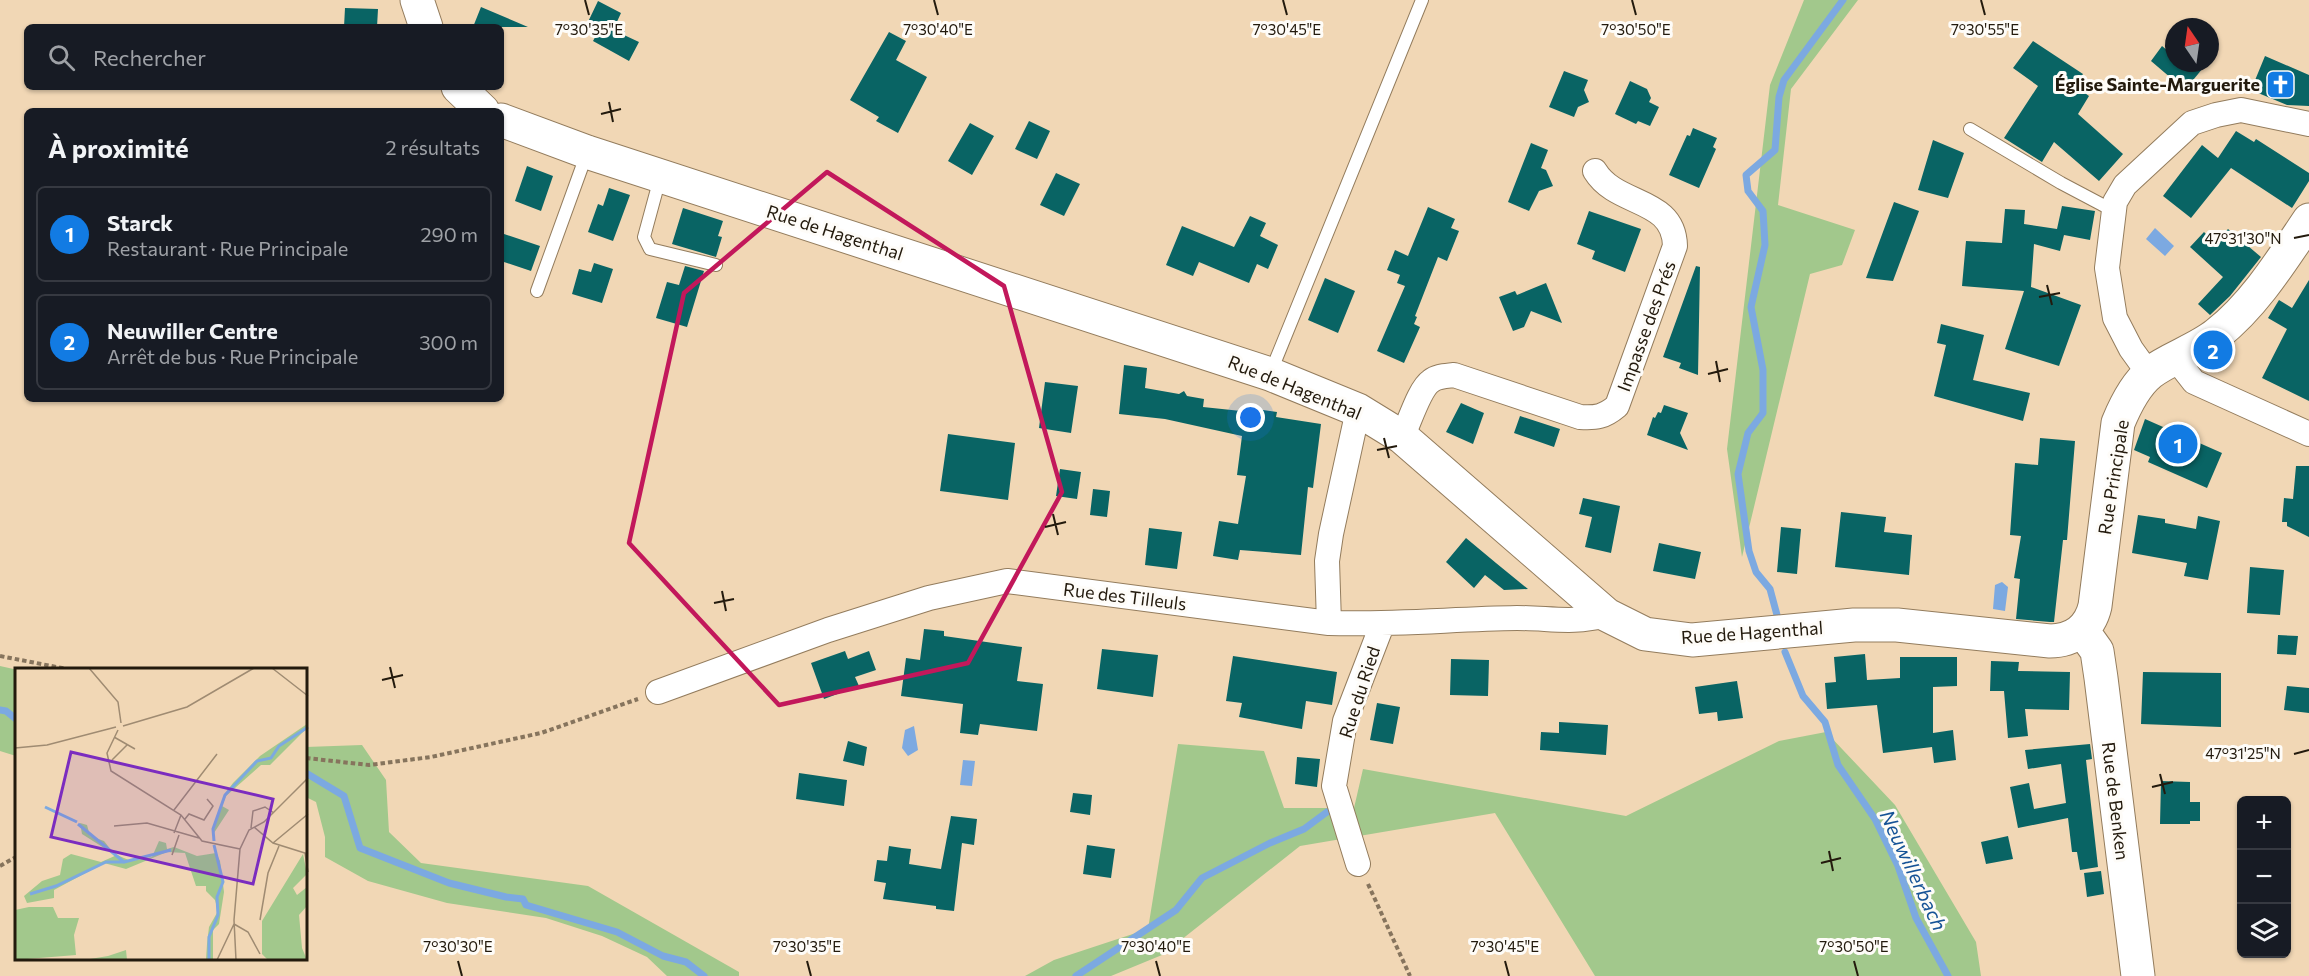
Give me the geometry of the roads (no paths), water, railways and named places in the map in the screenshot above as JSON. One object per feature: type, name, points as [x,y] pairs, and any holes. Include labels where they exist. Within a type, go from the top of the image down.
[{"type":"street","points":[[417,0],[425,24]]},
{"type":"street","points":[[461,90],[480,108]]},
{"type":"street","points":[[2309,124],[2241,110],[2192,123],[2125,185],[2115,202],[2107,268],[2115,318],[2131,349],[2194,382],[2309,434]]},
{"type":"street","name":"Rue de Hagenthal","points":[[504,121],[587,152],[661,174],[1270,374],[1358,410],[1402,437],[1607,615],[1645,634],[1692,640],[1854,625],[1897,626],[2050,641],[2066,640],[2082,630]]},
{"type":"street","name":"Impasse des Prés","points":[[1402,437],[1424,388],[1430,381],[1439,377],[1454,375],[1580,417],[1597,418],[1617,406],[1675,246],[1674,233],[1668,219],[1602,183],[1595,171]]},
{"type":"street","name":"Rue Principale","points":[[2082,630],[2089,622],[2095,606],[2118,423],[2129,399],[2162,366],[2216,335],[2229,323],[2270,278],[2309,220]]},
{"type":"street","points":[[1329,623],[1328,561],[1331,534],[1358,410]]},
{"type":"street","name":"Rue des Tilleuls","points":[[658,692],[828,630],[929,598],[1007,581],[1329,623],[1382,625],[1518,618],[1582,622],[1607,615]]},
{"type":"street","name":"Rue du Ried","points":[[1358,864],[1334,786],[1345,721],[1382,625]]},
{"type":"street","name":"Rue de Benken","points":[[2082,630],[2097,651],[2102,678],[2138,976]]},
{"type":"lane","points":[[1270,374],[1422,0]]},
{"type":"lane","points":[[1970,129],[2114,212]]},
{"type":"lane","points":[[537,291],[587,152]]},
{"type":"lane","points":[[661,174],[644,237],[646,244],[650,249],[716,265]]},
{"type":"water","points":[[2155,228],[2174,246],[2165,256],[2146,239]]},
{"type":"water","points":[[2002,582],[2008,587],[2005,611],[1993,609],[1995,585]]},
{"type":"water","points":[[914,726],[918,750],[908,756],[902,748],[905,730]]},
{"type":"water","points":[[963,760],[975,761],[972,786],[960,785]]},
{"type":"waterway","name":"Neuwillerbach","points":[[1777,615],[1770,589],[1756,572],[1749,551],[1738,474],[1748,433],[1763,413],[1763,370],[1751,307],[1765,245],[1763,211],[1748,191],[1746,175],[1775,150],[1779,97],[1784,80],[1843,0]]},
{"type":"waterway","name":"Neuwillerbach","points":[[1785,652],[1803,696],[1825,722],[1838,765],[1875,819],[1898,866],[1916,918],[1948,976]]},
{"type":"waterway","points":[[0,710],[6,711],[15,718]]},
{"type":"waterway","points":[[308,774],[344,796],[360,848],[449,883],[523,899],[526,905],[617,932],[663,956],[686,962],[704,976]]},
{"type":"waterway","points":[[1076,976],[1176,910],[1202,878],[1270,843],[1304,829],[1327,812]]},
{"type":"place","name":"Église Sainte-Marguerite","points":[[2281,84]]},
{"type":"place","name":"Neuwiller Centre","points":[[2213,350]]},
{"type":"place","name":"Starck","points":[[2178,444]]}]
